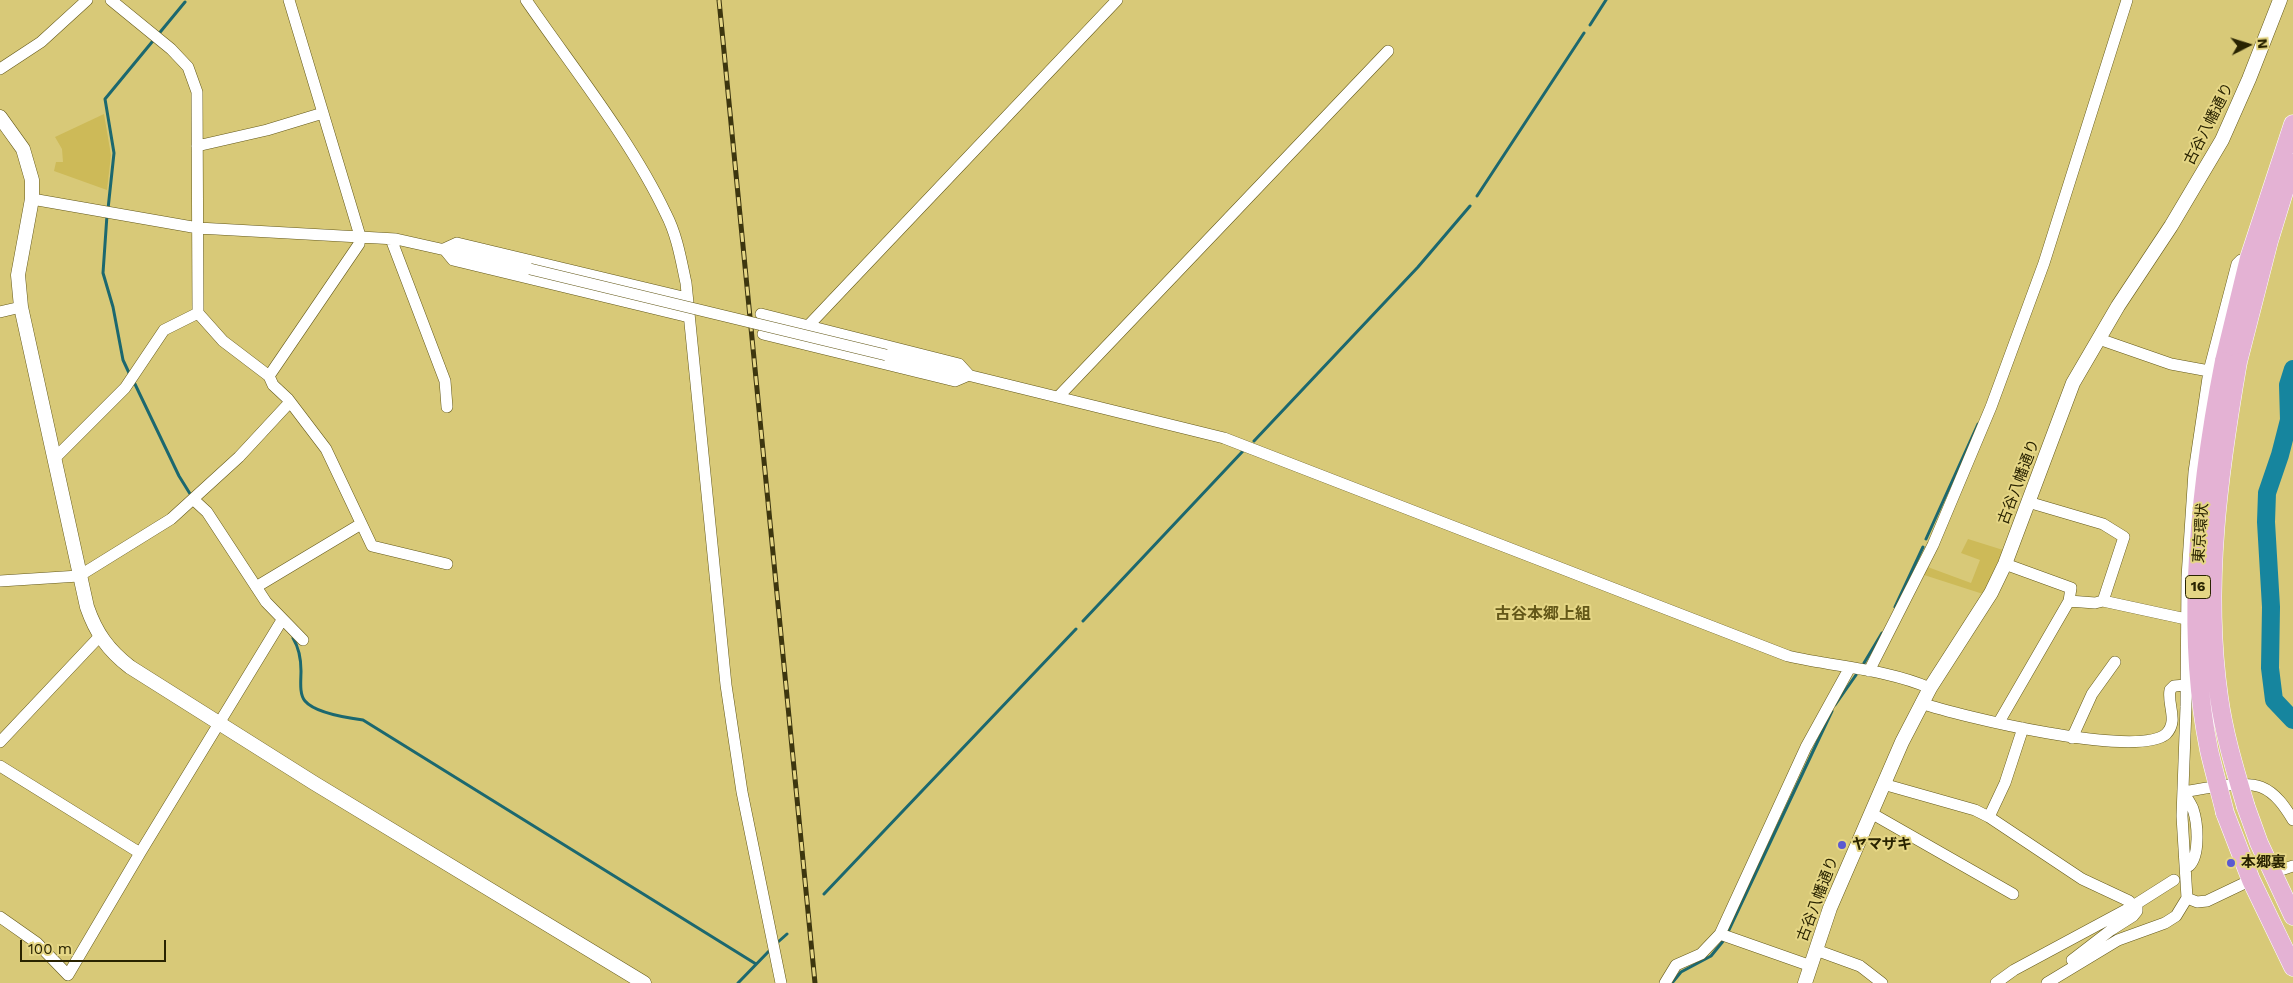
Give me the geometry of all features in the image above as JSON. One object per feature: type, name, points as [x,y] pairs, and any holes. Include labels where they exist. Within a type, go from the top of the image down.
[{"type":"highway","name":"東京環状","points":[[2293,124],[2249,258],[2231,361],[2220,477],[2212,594],[2219,696],[2227,742],[2246,807],[2272,873],[2293,916]]},
{"type":"highway","name":"東京環状","points":[[2293,163],[2231,361],[2210,442],[2202,510],[2198,641],[2202,698],[2209,750],[2225,813],[2250,880],[2293,967]]},
{"type":"street","points":[[0,69],[41,42],[87,0]]},
{"type":"street","points":[[112,0],[171,49],[188,67],[197,92],[198,313],[223,341],[269,376],[273,385],[290,402],[326,449],[372,546],[447,564]]},
{"type":"street","points":[[269,376],[359,244],[360,236],[288,0]]},
{"type":"street","points":[[526,0],[629,149],[666,214],[679,251],[687,298],[726,685],[742,792],[781,983]]},
{"type":"street","points":[[808,326],[1117,0]]},
{"type":"street","points":[[1869,671],[1933,545],[1991,407],[2044,263],[2127,0]]},
{"type":"street","name":"古谷八幡通り","points":[[1805,983],[1830,908],[1883,784],[1930,688],[1991,593],[2005,564],[2073,383],[2118,306],[2171,226],[2229,126],[2280,0]]},
{"type":"street","points":[[1058,397],[1388,51]]},
{"type":"street","points":[[197,146],[267,130],[323,113]]},
{"type":"street","points":[[0,117],[19,141],[26,155],[31,175],[32,199],[18,275],[21,307],[87,607],[100,637],[112,652],[130,667],[314,783],[644,983]]},
{"type":"street","points":[[32,199],[198,228],[360,236],[391,239],[444,249],[1207,433],[1239,443],[1788,656],[1849,669],[1906,678],[1930,688]]},
{"type":"street","points":[[391,239],[445,382],[447,407]]},
{"type":"street","points":[[444,249],[457,243],[687,298]]},
{"type":"street","points":[[444,249],[453,260],[689,317]]},
{"type":"street","points":[[2047,983],[2118,940],[2165,923],[2176,916],[2187,898],[2182,816],[2186,685],[2186,578],[2194,472],[2209,371],[2237,264],[2241,260],[2249,258]]},
{"type":"street","points":[[0,312],[21,307]]},
{"type":"street","points":[[55,458],[125,388],[164,330],[198,313]]},
{"type":"street","points":[[760,314],[959,364],[969,375]]},
{"type":"street","points":[[763,334],[955,381],[969,375]]},
{"type":"street","points":[[2099,339],[2171,364],[2209,371]]},
{"type":"street","points":[[0,581],[80,576],[171,519],[194,500],[239,457],[290,402]]},
{"type":"street","points":[[194,500],[208,512],[266,602],[303,640]]},
{"type":"street","points":[[2028,502],[2103,524],[2124,537],[2103,601]]},
{"type":"street","points":[[256,586],[361,524]]},
{"type":"street","points":[[1999,722],[2069,602],[2071,588],[2005,564]]},
{"type":"street","points":[[2069,602],[2096,603],[2103,601],[2186,619]]},
{"type":"street","points":[[0,917],[37,943],[65,979],[218,722],[282,620]]},
{"type":"street","points":[[1,738],[100,637]]},
{"type":"street","points":[[2072,738],[2090,698],[2115,662]]},
{"type":"street","points":[[1665,983],[1676,965],[1701,954],[1720,934],[1806,747],[1849,669]]},
{"type":"street","points":[[1922,704],[1948,712],[2072,738],[2120,742],[2160,738],[2168,731],[2172,720],[2170,690],[2174,686],[2186,685]]},
{"type":"street","points":[[1989,817],[2005,783],[2022,728]]},
{"type":"street","points":[[0,766],[140,853]]},
{"type":"street","points":[[1883,784],[1975,810],[1989,817],[2064,868],[2135,905],[2137,911],[2134,916],[2078,955],[2070,962],[2064,972]]},
{"type":"street","points":[[2183,792],[2244,785],[2260,786],[2282,802],[2293,820]]},
{"type":"street","points":[[2183,792],[2193,809],[2197,850],[2196,858],[2189,866]]},
{"type":"street","points":[[1871,813],[2013,894]]},
{"type":"street","points":[[2272,873],[2293,866]]},
{"type":"street","points":[[1996,983],[2014,970],[2135,905],[2174,880]]},
{"type":"street","points":[[2187,898],[2197,902],[2207,901],[2250,880]]},
{"type":"street","points":[[1720,934],[1811,966]]},
{"type":"street","points":[[1816,950],[1860,966],[1882,983]]},
{"type":"shaded area","points":[[104,114],[111,155],[107,190],[54,171],[56,162],[63,162],[62,149],[55,137]]},
{"type":"shaded area","points":[[1968,539],[2003,550],[1983,594],[1921,574],[1925,566],[1971,583],[1980,560],[1961,553]]},
{"type":"waterway","points":[[1590,25],[1606,0]]},
{"type":"waterway","points":[[108,209],[114,153],[105,99],[185,2]]},
{"type":"waterway","points":[[1477,196],[1584,33]]},
{"type":"waterway","points":[[1254,441],[1418,267],[1470,206]]},
{"type":"waterway","points":[[107,215],[103,273],[113,307],[123,360],[130,375]]},
{"type":"waterway","points":[[2293,369],[2288,385],[2289,420],[2267,493],[2266,522],[2271,607],[2270,668],[2274,700],[2293,720]]},
{"type":"waterway","points":[[133,380],[179,476],[192,497]]},
{"type":"waterway","points":[[1926,539],[1978,424]]},
{"type":"waterway","points":[[1083,621],[1243,451]]},
{"type":"waterway","points":[[1895,607],[1923,547]]},
{"type":"waterway","points":[[824,894],[1076,629]]},
{"type":"waterway","points":[[1864,663],[1882,633]]},
{"type":"waterway","points":[[293,638],[300,658],[302,695],[310,705],[332,714],[363,720],[756,964]]},
{"type":"waterway","points":[[1835,705],[1856,675]]},
{"type":"waterway","points":[[1727,934],[1832,711]]},
{"type":"waterway","points":[[778,942],[787,934]]},
{"type":"waterway","points":[[1672,983],[1681,972],[1711,956],[1724,940]]},
{"type":"waterway","points":[[738,983],[770,950]]},
{"type":"railway","points":[[719,0],[815,983]]},
{"type":"place","name":"ヤマザキ","points":[[1842,845]]},
{"type":"place","name":"本郷裏","points":[[2231,863]]},
{"type":"district","name":"古谷本郷上組","points":[[1543,614]]}]
